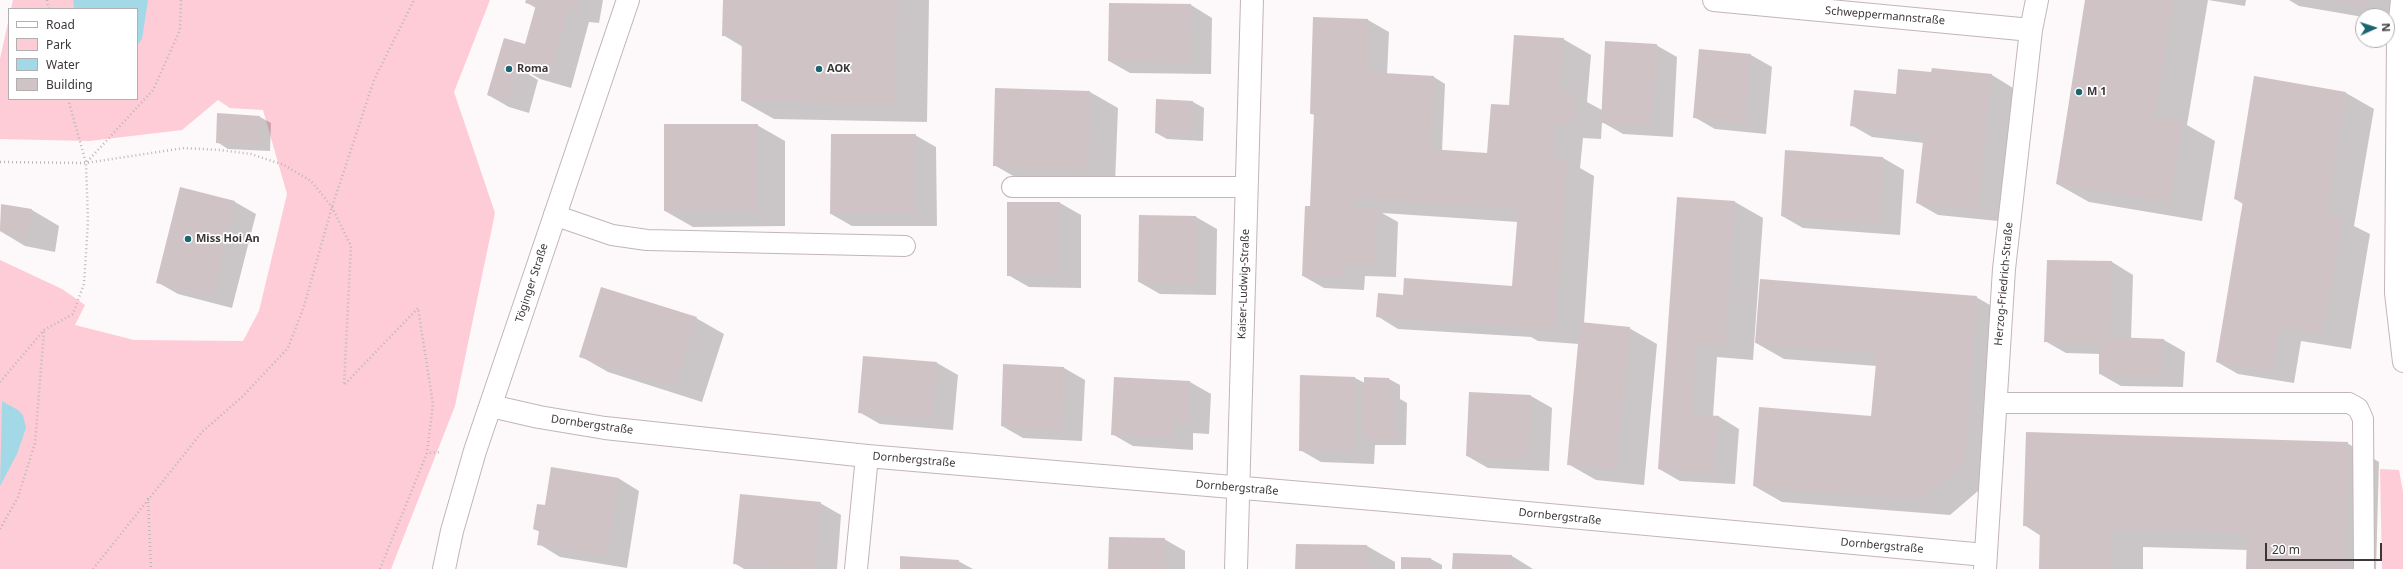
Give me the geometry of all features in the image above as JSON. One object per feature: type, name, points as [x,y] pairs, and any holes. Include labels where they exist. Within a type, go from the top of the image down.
[{"type":"street","name":"Töginger Straße","points":[[444,569],[452,531],[475,451],[628,0]]},
{"type":"street","name":"Kaiser-Ludwig-Straße","points":[[1236,569],[1252,0]]},
{"type":"street","name":"Schweppermannstraße","points":[[1714,0],[2031,30]]},
{"type":"street","name":"Herzog-Friedrich-Straße","points":[[1985,562],[2004,269],[2031,30],[2037,0]]},
{"type":"street","name":"Dornbergstraße","points":[[491,406],[539,417],[605,428],[867,456],[1238,489],[1385,500],[1985,562]]},
{"type":"street","points":[[856,569],[867,456]]},
{"type":"lane","points":[[2401,0],[2397,40],[2394,293],[2403,362]]},
{"type":"lane","points":[[1012,187],[1247,187]]},
{"type":"lane","points":[[554,215],[612,235],[647,240],[905,246]]},
{"type":"lane","points":[[1995,403],[2349,403],[2358,408],[2363,419],[2364,569]]},
{"type":"path","points":[[86,164],[153,90],[180,30],[181,0]]},
{"type":"path","points":[[93,569],[202,432],[243,396],[288,348],[317,264],[332,207],[374,80],[414,0]]},
{"type":"path","points":[[0,382],[44,330],[73,314],[84,284],[88,222],[86,164],[68,100]]},
{"type":"path","points":[[0,162],[86,164],[184,148],[251,154],[284,165],[311,181],[332,207],[351,246],[344,385],[418,308],[433,404],[427,453],[380,569]]},
{"type":"path","points":[[0,530],[18,497],[35,443],[44,330]]},
{"type":"path","points":[[427,453],[475,451]]},
{"type":"path","points":[[148,498],[151,569]]},
{"type":"green space","points":[[13,0],[490,0],[454,92],[495,213],[455,406],[391,569],[0,569],[0,260],[62,289],[85,305],[75,325],[134,340],[243,341],[259,311],[287,194],[263,110],[230,108],[218,100],[182,130],[89,141],[0,139],[0,59],[8,23],[8,100],[138,100],[138,8],[11,8]]},
{"type":"green space","points":[[2380,469],[2399,470],[2403,492],[2403,569],[2382,569]]},
{"type":"water","points":[[73,0],[148,0],[142,39],[138,44],[138,8],[74,8]]},
{"type":"water","points":[[2,401],[18,410],[23,415],[26,428],[17,454],[0,486]]},
{"type":"building","points":[[526,0],[580,0],[578,12],[568,10],[549,76],[518,67],[508,102],[487,95],[504,38],[525,44],[536,5],[525,3]]},
{"type":"building","name":"AOK","points":[[723,0],[897,0],[895,104],[741,101],[742,36],[722,36]]},
{"type":"building","points":[[2085,0],[2173,0],[2154,117],[2183,122],[2170,203],[2056,184]]},
{"type":"building","points":[[2330,0],[2369,0],[2368,8]]},
{"type":"building","points":[[1109,3],[1191,4],[1190,63],[1108,61]]},
{"type":"building","points":[[1313,17],[1368,19],[1367,72],[1434,76],[1430,149],[1487,153],[1491,104],[1509,105],[1514,35],[1564,38],[1559,92],[1575,93],[1573,124],[1555,123],[1552,158],[1567,159],[1555,329],[1376,317],[1378,293],[1403,295],[1404,278],[1512,286],[1518,209],[1353,197],[1354,208],[1377,209],[1375,265],[1344,264],[1344,278],[1302,276],[1305,206],[1310,206],[1314,114],[1310,114]]},
{"type":"building","points":[[1605,41],[1657,44],[1652,125],[1601,123]]},
{"type":"building","points":[[1699,49],[1751,54],[1745,122],[1693,118]]},
{"type":"building","points":[[1932,68],[1992,74],[1977,210],[1916,203],[1924,133],[1850,126],[1854,90],[1896,94],[1898,69],[1931,72]]},
{"type":"building","points":[[2254,76],[2346,92],[2326,214],[2342,218],[2323,334],[2280,327],[2273,372],[2216,362],[2243,201],[2234,199]]},
{"type":"building","points":[[995,88],[1090,91],[1088,169],[993,166]]},
{"type":"building","points":[[1156,99],[1193,101],[1192,135],[1155,133]]},
{"type":"building","points":[[217,113],[260,116],[259,145],[216,143]]},
{"type":"building","points":[[664,124],[758,124],[758,211],[664,211]]},
{"type":"building","points":[[831,134],[916,134],[916,214],[830,214]]},
{"type":"building","points":[[1785,150],[1883,157],[1879,223],[1781,216]]},
{"type":"building","points":[[180,187],[235,201],[211,297],[156,283]]},
{"type":"building","points":[[1677,197],[1735,201],[1725,345],[1696,343],[1692,414],[1719,416],[1714,473],[1658,469]]},
{"type":"building","points":[[1007,202],[1060,202],[1060,276],[1007,276]]},
{"type":"building","points":[[1,204],[32,209],[27,236],[0,231]]},
{"type":"building","points":[[1139,215],[1196,216],[1195,283],[1138,282]]},
{"type":"building","points":[[2047,260],[2112,261],[2110,337],[2164,339],[2162,376],[2099,374],[2099,343],[2044,342]]},
{"type":"building","points":[[1760,279],[1977,296],[1965,463],[1921,500],[1753,486],[1759,407],[1871,416],[1877,353],[1755,343]]},
{"type":"building","points":[[601,287],[697,317],[674,387],[579,357]]},
{"type":"building","points":[[1580,322],[1630,327],[1616,470],[1567,465]]},
{"type":"building","points":[[863,356],[937,362],[932,419],[858,413]]},
{"type":"building","points":[[1003,364],[1064,367],[1062,429],[1001,426]]},
{"type":"building","points":[[1300,375],[1355,377],[1353,452],[1299,451]]},
{"type":"building","points":[[1114,377],[1190,381],[1189,423],[1172,422],[1172,438],[1111,435]]},
{"type":"building","points":[[1364,377],[1389,378],[1389,395],[1396,395],[1395,439],[1363,439]]},
{"type":"building","points":[[1469,392],[1531,395],[1528,459],[1466,456]]},
{"type":"building","points":[[2026,432],[2348,442],[2344,569],[2246,569],[2247,533],[2112,529],[2111,569],[2039,569],[2040,526],[2023,526]]},
{"type":"building","points":[[551,467],[619,478],[606,556],[537,545],[539,531],[533,529],[537,504],[545,505]]},
{"type":"building","points":[[740,494],[821,502],[815,569],[733,564]]},
{"type":"building","points":[[1109,537],[1165,538],[1164,569],[1108,569]]},
{"type":"building","points":[[1296,544],[1367,545],[1367,569],[1295,569]]},
{"type":"building","points":[[1453,553],[1512,555],[1512,569],[1452,569]]},
{"type":"building","points":[[900,556],[959,560],[958,569],[900,569]]},
{"type":"building","points":[[1401,557],[1431,558],[1431,569],[1401,569]]},
{"type":"place","name":"Roma","points":[[509,69]]},
{"type":"place","name":"AOK","points":[[819,69]]},
{"type":"place","name":"M 1","points":[[2079,92]]},
{"type":"place","name":"Miss Hoi An","points":[[188,239]]}]
